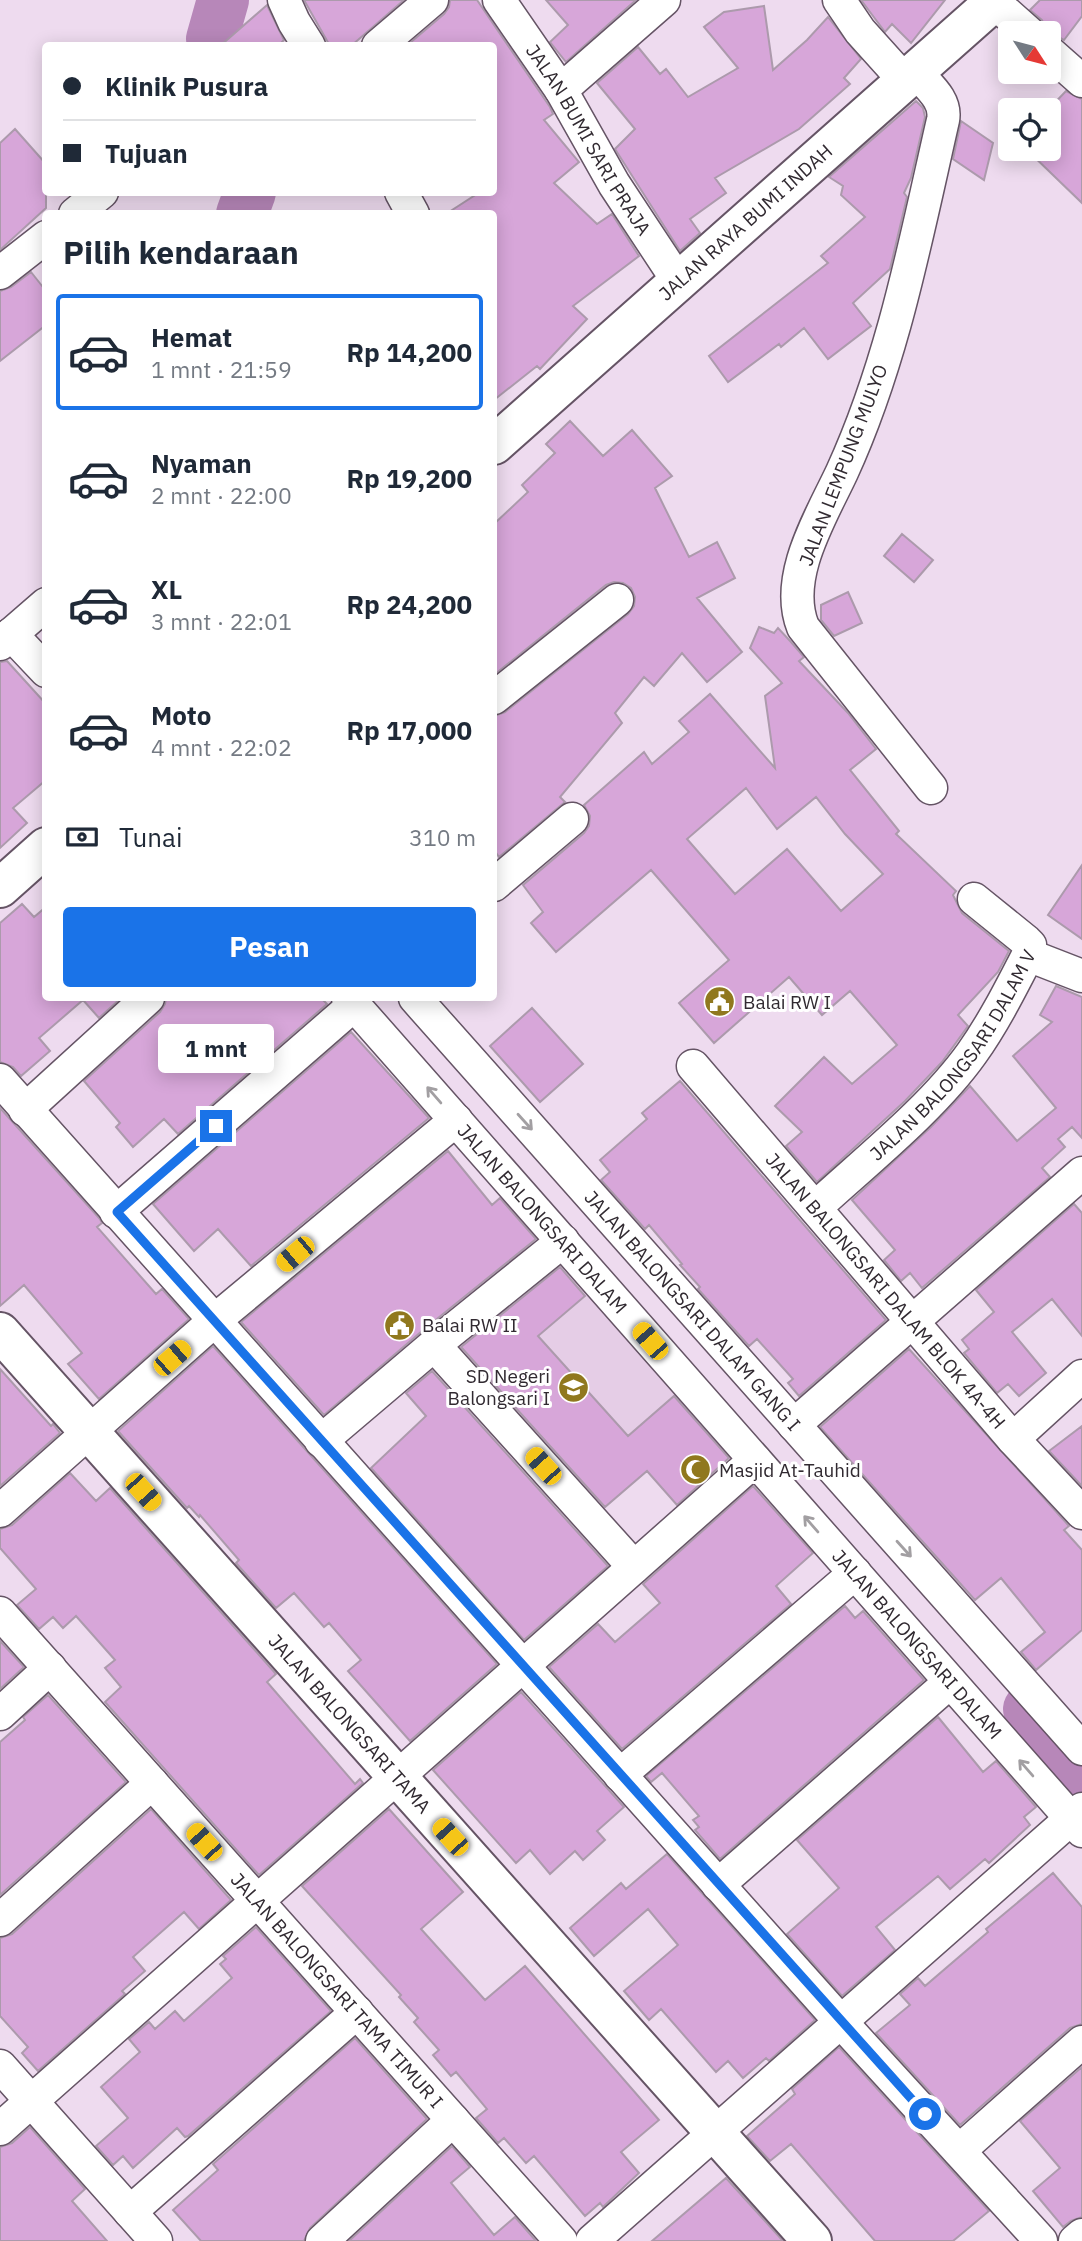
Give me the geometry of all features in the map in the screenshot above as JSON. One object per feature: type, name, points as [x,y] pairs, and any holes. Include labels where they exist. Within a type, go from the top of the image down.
[{"type":"street","points":[[284,0],[293,22],[306,42]]},
{"type":"street","points":[[383,42],[432,0]]},
{"type":"street","name":"JALAN BUMI SARI PRAJA","points":[[499,0],[561,90],[614,184],[678,281]]},
{"type":"street","points":[[561,90],[664,0]]},
{"type":"street","name":"JALAN LEMPUNG MULYO","points":[[839,0],[860,31],[942,101],[945,110],[914,249],[884,355],[861,428],[811,536],[797,588],[796,610],[803,627],[931,788]]},
{"type":"street","points":[[995,1],[1016,21]]},
{"type":"street","name":"JALAN RAYA BUMI INDAH","points":[[497,442],[995,1]]},
{"type":"street","points":[[1061,62],[1082,81]]},
{"type":"street","points":[[80,210],[97,196]]},
{"type":"street","points":[[0,272],[42,240]]},
{"type":"street","points":[[497,696],[617,600]]},
{"type":"street","points":[[42,608],[6,639],[42,668]]},
{"type":"street","points":[[497,882],[572,819]]},
{"type":"street","points":[[0,888],[42,851]]},
{"type":"street","name":"JALAN BALONGSARI DALAM V","points":[[815,1208],[936,1095],[971,1055],[996,1016],[1028,955],[1030,945],[1027,941],[974,899]]},
{"type":"street","points":[[1028,955],[1082,976]]},
{"type":"street","points":[[25,1110],[145,1001]]},
{"type":"street","points":[[117,1212],[351,1001]]},
{"type":"street","name":"JALAN BALONGSARI DALAM","points":[[351,1001],[950,1682],[1078,1819]]},
{"type":"street","name":"JALAN BALONGSARI DALAM GANG I","points":[[418,1001],[1082,1749]]},
{"type":"street","name":"JALAN BALONGSARI DALAM BLOK 4A-4H","points":[[693,1066],[1013,1439],[1082,1513]]},
{"type":"street","points":[[0,1080],[522,1667],[1041,2241]]},
{"type":"street","points":[[0,1511],[214,1321],[456,1121]]},
{"type":"street","points":[[794,1425],[1082,1173]]},
{"type":"street","points":[[321,1441],[563,1241]]},
{"type":"street","name":"JALAN BALONGSARI TAMA","points":[[0,1332],[812,2241]]},
{"type":"street","points":[[434,1345],[634,1567]]},
{"type":"street","points":[[1013,1439],[1082,1376]]},
{"type":"street","points":[[0,2129],[755,1460]]},
{"type":"street","points":[[620,1775],[855,1573]]},
{"type":"street","name":"JALAN BALONGSARI TAMA TIMUR I","points":[[0,1613],[561,2241]]},
{"type":"street","points":[[0,1714],[50,1668]]},
{"type":"street","points":[[718,1885],[950,1682]]},
{"type":"street","points":[[0,1920],[152,1783]]},
{"type":"street","points":[[592,2241],[841,2022],[1078,1819]]},
{"type":"street","points":[[130,2212],[357,2012]]},
{"type":"street","points":[[958,2151],[1082,2042]]},
{"type":"street","points":[[0,2066],[156,2241]]},
{"type":"street","points":[[322,2241],[453,2120]]},
{"type":"street","points":[[1075,2241],[1082,2235]]},
{"type":"shaded area","name":"SD Negeri Balongsari I","points":[[555,1256],[701,1422],[591,1518],[445,1352]]},
{"type":"building","points":[[304,0],[404,0],[356,42],[328,42]]},
{"type":"building","points":[[450,0],[477,0],[550,107],[553,114],[544,120],[579,162],[554,183],[597,224],[612,214],[639,256],[573,306],[587,319],[540,369],[537,366],[497,398],[497,210],[452,210],[474,196],[497,196],[497,42],[411,42],[449,7]]},
{"type":"building","points":[[546,0],[636,0],[566,62],[550,42],[568,25]]},
{"type":"building","points":[[861,0],[945,0],[911,43],[892,24],[885,32]]},
{"type":"building","points":[[1040,0],[1082,0],[1082,16],[1064,40],[1061,38],[1061,21],[1042,21],[1030,10]]},
{"type":"building","points":[[267,5],[284,40],[282,42],[225,42]]},
{"type":"building","points":[[764,6],[773,70],[828,17],[861,59],[844,78],[850,84],[799,129],[715,178],[726,193],[690,219],[700,233],[680,251],[615,149],[635,129],[597,83],[638,47],[660,74],[666,69],[688,97],[738,68],[704,27],[724,12]]},
{"type":"building","points":[[1066,91],[1082,99],[1082,203],[1038,161],[1061,161],[1059,98]]},
{"type":"building","points":[[916,101],[923,108],[925,117],[911,178],[904,193],[907,197],[890,269],[853,303],[871,326],[828,359],[804,328],[781,347],[779,344],[728,382],[709,356],[828,263],[821,256],[865,217],[841,195],[843,186],[829,177]]},
{"type":"building","points":[[961,121],[993,143],[984,180],[953,159]]},
{"type":"building","points":[[15,129],[42,159],[42,196],[46,196],[46,208],[0,250],[0,143]]},
{"type":"building","points":[[31,272],[42,286],[42,328],[0,361],[0,291],[11,287]]},
{"type":"building","points":[[570,421],[603,456],[632,430],[672,476],[655,488],[689,557],[717,542],[735,578],[697,598],[742,652],[707,682],[682,653],[654,686],[644,677],[615,713],[622,723],[560,797],[565,802],[499,857],[497,715],[505,712],[628,614],[634,606],[635,597],[631,588],[623,583],[606,585],[497,673],[497,521],[528,492],[522,485],[555,453],[546,444]]},
{"type":"building","points":[[902,534],[933,560],[914,582],[884,556]]},
{"type":"building","points":[[848,592],[862,623],[834,636],[821,620],[821,605]]},
{"type":"building","points":[[759,627],[774,633],[778,628],[804,657],[799,661],[848,713],[876,749],[850,770],[899,831],[896,834],[956,891],[953,895],[962,913],[1009,951],[998,972],[958,1015],[968,1026],[942,1062],[905,1101],[817,1182],[786,1146],[802,1132],[775,1106],[824,1057],[852,1084],[897,1045],[850,991],[822,1015],[789,977],[714,1043],[679,1003],[729,960],[651,870],[556,952],[531,923],[543,912],[523,885],[584,833],[589,826],[590,816],[584,805],[644,752],[652,764],[689,732],[679,721],[710,694],[775,768],[765,696],[782,683],[750,648]],"holes":[[[746,788],[777,829],[816,797],[845,834],[883,874],[841,911],[787,849],[735,894],[687,839]]]},
{"type":"building","points":[[7,661],[42,700],[42,783],[13,808],[27,823],[0,848],[0,662]]},
{"type":"building","points":[[1082,865],[1082,939],[1048,915]]},
{"type":"building","points":[[22,904],[34,917],[42,910],[42,1001],[82,1001],[39,1038],[50,1051],[21,1076],[13,1067],[0,1062],[0,923]]},
{"type":"building","points":[[1056,986],[1082,997],[1082,1138],[1072,1127],[1058,1139],[1065,1147],[1042,1168],[1050,1177],[922,1288],[910,1273],[901,1281],[884,1260],[895,1250],[852,1200],[931,1127],[970,1086],[1017,1141],[1056,1108],[1013,1056],[1052,1022],[1040,1015]]},
{"type":"building","points":[[84,1001],[118,1001],[99,1018]]},
{"type":"building","points":[[166,1001],[324,1001],[327,1004],[178,1134],[164,1119],[133,1147],[116,1127],[120,1123],[84,1081],[160,1012]]},
{"type":"building","points":[[532,1008],[583,1064],[540,1102],[490,1046]]},
{"type":"building","points":[[351,1032],[429,1118],[251,1266],[218,1229],[194,1251],[153,1204]]},
{"type":"building","points":[[680,1081],[886,1320],[799,1396],[788,1383],[793,1379],[757,1339],[749,1346],[698,1289],[700,1287],[649,1225],[645,1229],[601,1180],[610,1172],[600,1160],[647,1119],[642,1113]]},
{"type":"building","points":[[0,1108],[100,1219],[102,1223],[97,1227],[156,1294],[162,1289],[189,1319],[99,1399],[68,1364],[82,1353],[24,1285],[0,1306]]},
{"type":"building","points":[[448,1151],[492,1205],[500,1198],[536,1239],[324,1415],[241,1322]]},
{"type":"building","points":[[1074,1204],[1082,1213],[1082,1336],[1052,1299],[1012,1332],[1046,1373],[1019,1396],[1008,1384],[997,1393],[964,1353],[969,1349],[962,1340],[994,1312],[976,1290]]},
{"type":"building","points":[[560,1267],[585,1296],[538,1336],[628,1436],[674,1396],[729,1458],[677,1505],[647,1471],[605,1507],[461,1347]]},
{"type":"building","points":[[213,1346],[497,1664],[410,1741],[348,1671],[361,1660],[329,1623],[324,1627],[294,1593],[276,1608],[236,1563],[239,1560],[200,1515],[199,1517],[189,1506],[187,1508],[118,1431]]},
{"type":"building","points":[[909,1349],[1069,1526],[1064,1530],[1082,1550],[1082,1630],[1036,1670],[1021,1652],[1045,1632],[1001,1578],[975,1600],[820,1427]]},
{"type":"building","points":[[0,1369],[60,1433],[0,1486]]},
{"type":"building","points":[[432,1371],[608,1566],[524,1640],[371,1468],[426,1416],[406,1393]]},
{"type":"building","points":[[1082,1426],[1082,1486],[1049,1451]]},
{"type":"building","points":[[70,1473],[96,1501],[110,1488],[276,1674],[267,1682],[355,1784],[360,1779],[363,1783],[259,1875],[105,1702],[121,1687],[105,1668],[115,1660],[76,1616],[63,1628],[53,1617],[39,1629],[17,1605],[36,1589],[0,1548],[0,1529],[12,1525]]},
{"type":"building","points":[[753,1486],[813,1553],[776,1586],[791,1604],[622,1749],[549,1667],[598,1624],[615,1642],[660,1603],[643,1584]]},
{"type":"building","points":[[845,1606],[855,1618],[863,1611],[924,1680],[720,1859],[695,1830],[699,1827],[693,1820],[699,1816],[662,1773],[651,1782],[646,1776]]},
{"type":"building","points":[[0,1641],[24,1667],[0,1689]]},
{"type":"building","points":[[521,1692],[624,1807],[597,1831],[605,1840],[583,1860],[575,1851],[550,1874],[530,1850],[516,1863],[433,1770]]},
{"type":"building","points":[[48,1695],[126,1782],[0,1895],[0,1742]]},
{"type":"building","points":[[938,1717],[983,1772],[996,1761],[1036,1807],[1024,1817],[1030,1825],[989,1863],[985,1859],[950,1889],[938,1876],[876,1927],[895,1950],[842,1996],[787,1934],[839,1888],[797,1840]]},
{"type":"building","points":[[151,1809],[231,1900],[199,1929],[184,1912],[133,1957],[145,1971],[122,1991],[125,1994],[38,2071],[22,2053],[28,2047],[0,2016],[0,1938],[12,1934]]},
{"type":"building","points":[[389,1809],[463,1892],[421,1929],[485,2000],[525,1966],[659,2120],[621,2152],[639,2173],[603,2207],[600,2203],[585,2216],[534,2156],[526,2163],[504,2138],[498,2143],[476,2118],[487,2109],[456,2072],[451,2076],[433,2055],[439,2050],[414,2022],[418,2018],[399,1997],[401,1995],[302,1886]]},
{"type":"building","points":[[667,1854],[815,2020],[769,2061],[766,2058],[743,2078],[728,2061],[716,2072],[661,2009],[649,2020],[624,1991],[678,1945],[648,1909],[594,1956],[570,1928],[621,1883],[626,1889]]},
{"type":"building","points":[[1053,1873],[1082,1907],[1082,2024],[1070,2028],[960,2125],[876,2033],[910,2005],[900,1994],[918,1978],[925,1986],[988,1932],[986,1929]]},
{"type":"building","points":[[256,1927],[331,2011],[188,2136],[185,2137],[177,2128],[133,2168],[123,2156],[113,2165],[96,2146],[128,2118],[101,2087],[140,2052],[129,2039],[149,2022],[155,2029],[175,2011],[184,2021],[232,1978],[220,1964],[226,1959],[223,1956]]},
{"type":"building","points":[[355,2038],[427,2119],[310,2228],[304,2241],[201,2241],[173,2210],[218,2170],[213,2164]]},
{"type":"building","points":[[839,2047],[989,2211],[953,2241],[875,2241],[791,2144],[770,2161],[747,2136],[795,2094],[792,2089]]},
{"type":"building","points":[[1082,2067],[1082,2217],[1063,2227],[1033,2191],[1060,2168],[1020,2121]]},
{"type":"building","points":[[30,2127],[85,2189],[72,2201],[107,2241],[0,2241],[0,2147],[12,2143]]},
{"type":"building","points":[[452,2146],[470,2167],[451,2183],[494,2235],[515,2217],[536,2241],[349,2241]]},
{"type":"building","points":[[726,2178],[783,2241],[652,2241]]},
{"type":"waterway","points":[[213,42],[223,0]]},
{"type":"waterway","points":[[243,210],[249,196]]},
{"type":"waterway","points":[[1029,1709],[1082,1771]]},
{"type":"place","name":"Balai RW I","points":[[720,1002]]},
{"type":"place","name":"Balai RW II","points":[[399,1325]]},
{"type":"place","name":"SD Negeri Balongsari I","points":[[573,1387]]},
{"type":"place","name":"Masjid At-Tauhid","points":[[696,1470]]},
{"type":"route","points":[[216,1126],[117,1212],[925,2114]]}]
